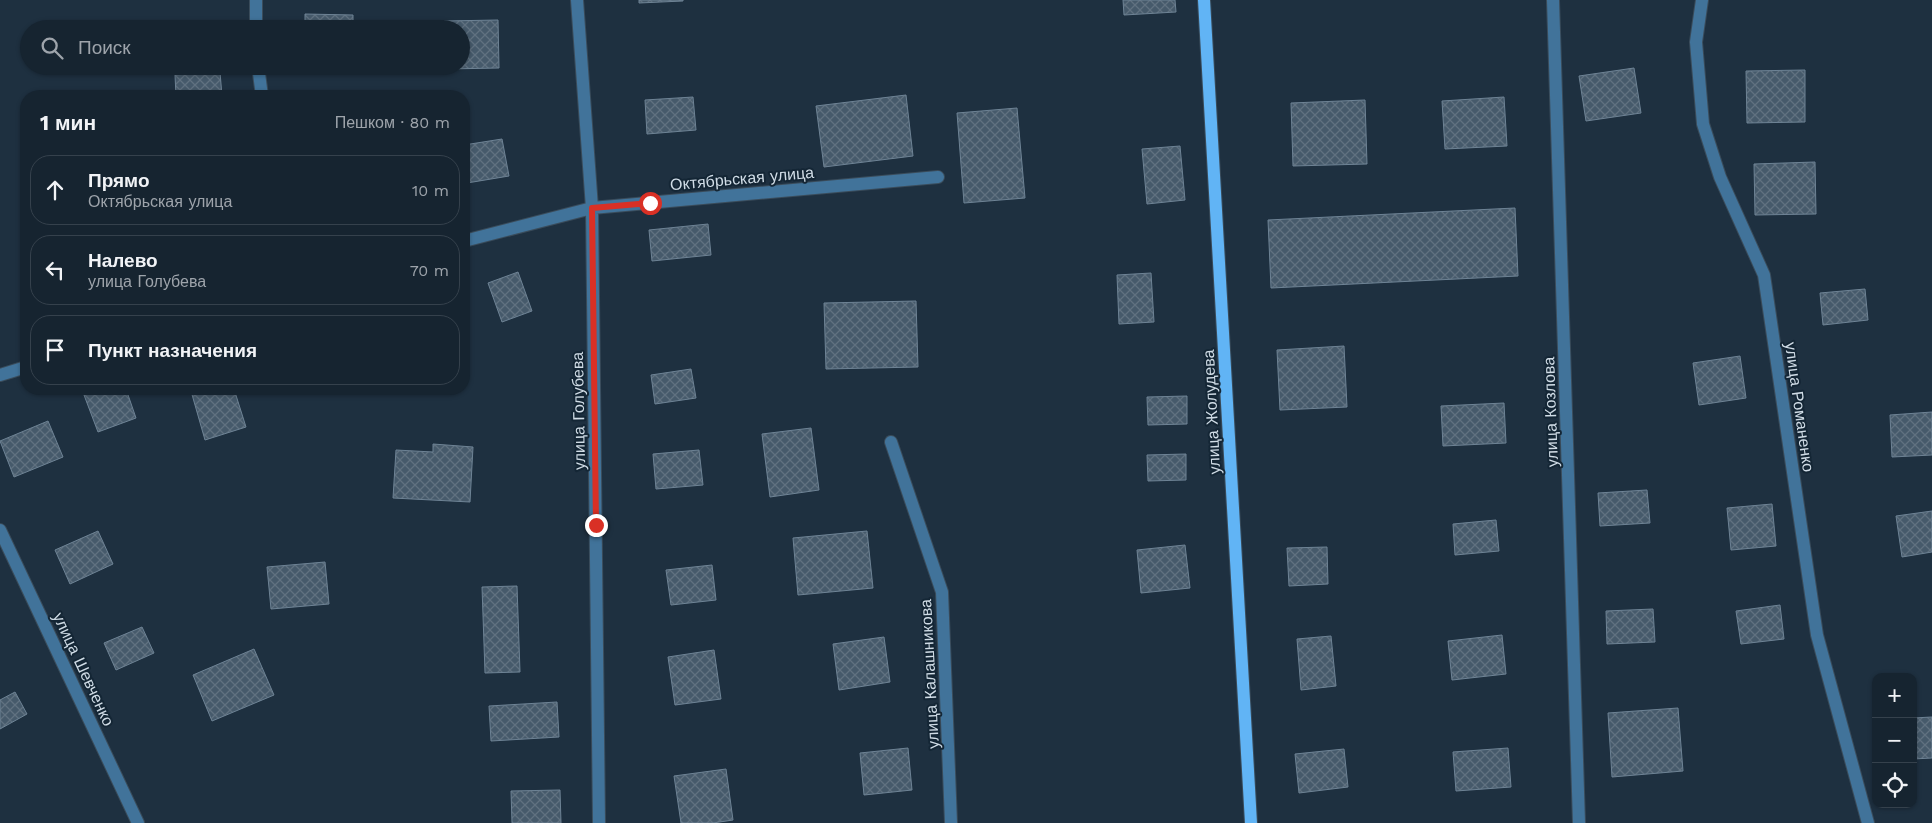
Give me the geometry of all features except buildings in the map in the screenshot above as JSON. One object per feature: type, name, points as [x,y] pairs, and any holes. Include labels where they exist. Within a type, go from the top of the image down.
[{"type":"main road","name":"улица Жолудева","points":[[1204,0],[1250,823]]},
{"type":"street","points":[[256,0],[256,20]]},
{"type":"street","name":"улица Голубева","points":[[578,0],[592,208],[599,823]]},
{"type":"street","name":"улица Козлова","points":[[1553,0],[1579,823]]},
{"type":"street","name":"улица Романенко","points":[[1702,0],[1696,42],[1703,124],[1720,177],[1764,275],[1817,635],[1868,823]]},
{"type":"street","points":[[259,75],[261,90]]},
{"type":"street","name":"Октябрьская улица","points":[[470,239],[592,208],[938,177]]},
{"type":"street","points":[[0,375],[20,369]]},
{"type":"street","name":"улица Калашникова","points":[[891,442],[942,592],[951,823]]},
{"type":"street","name":"улица Шевченко","points":[[0,530],[138,823]]},
{"type":"route","points":[[596,525],[592,208],[650,203]]}]
